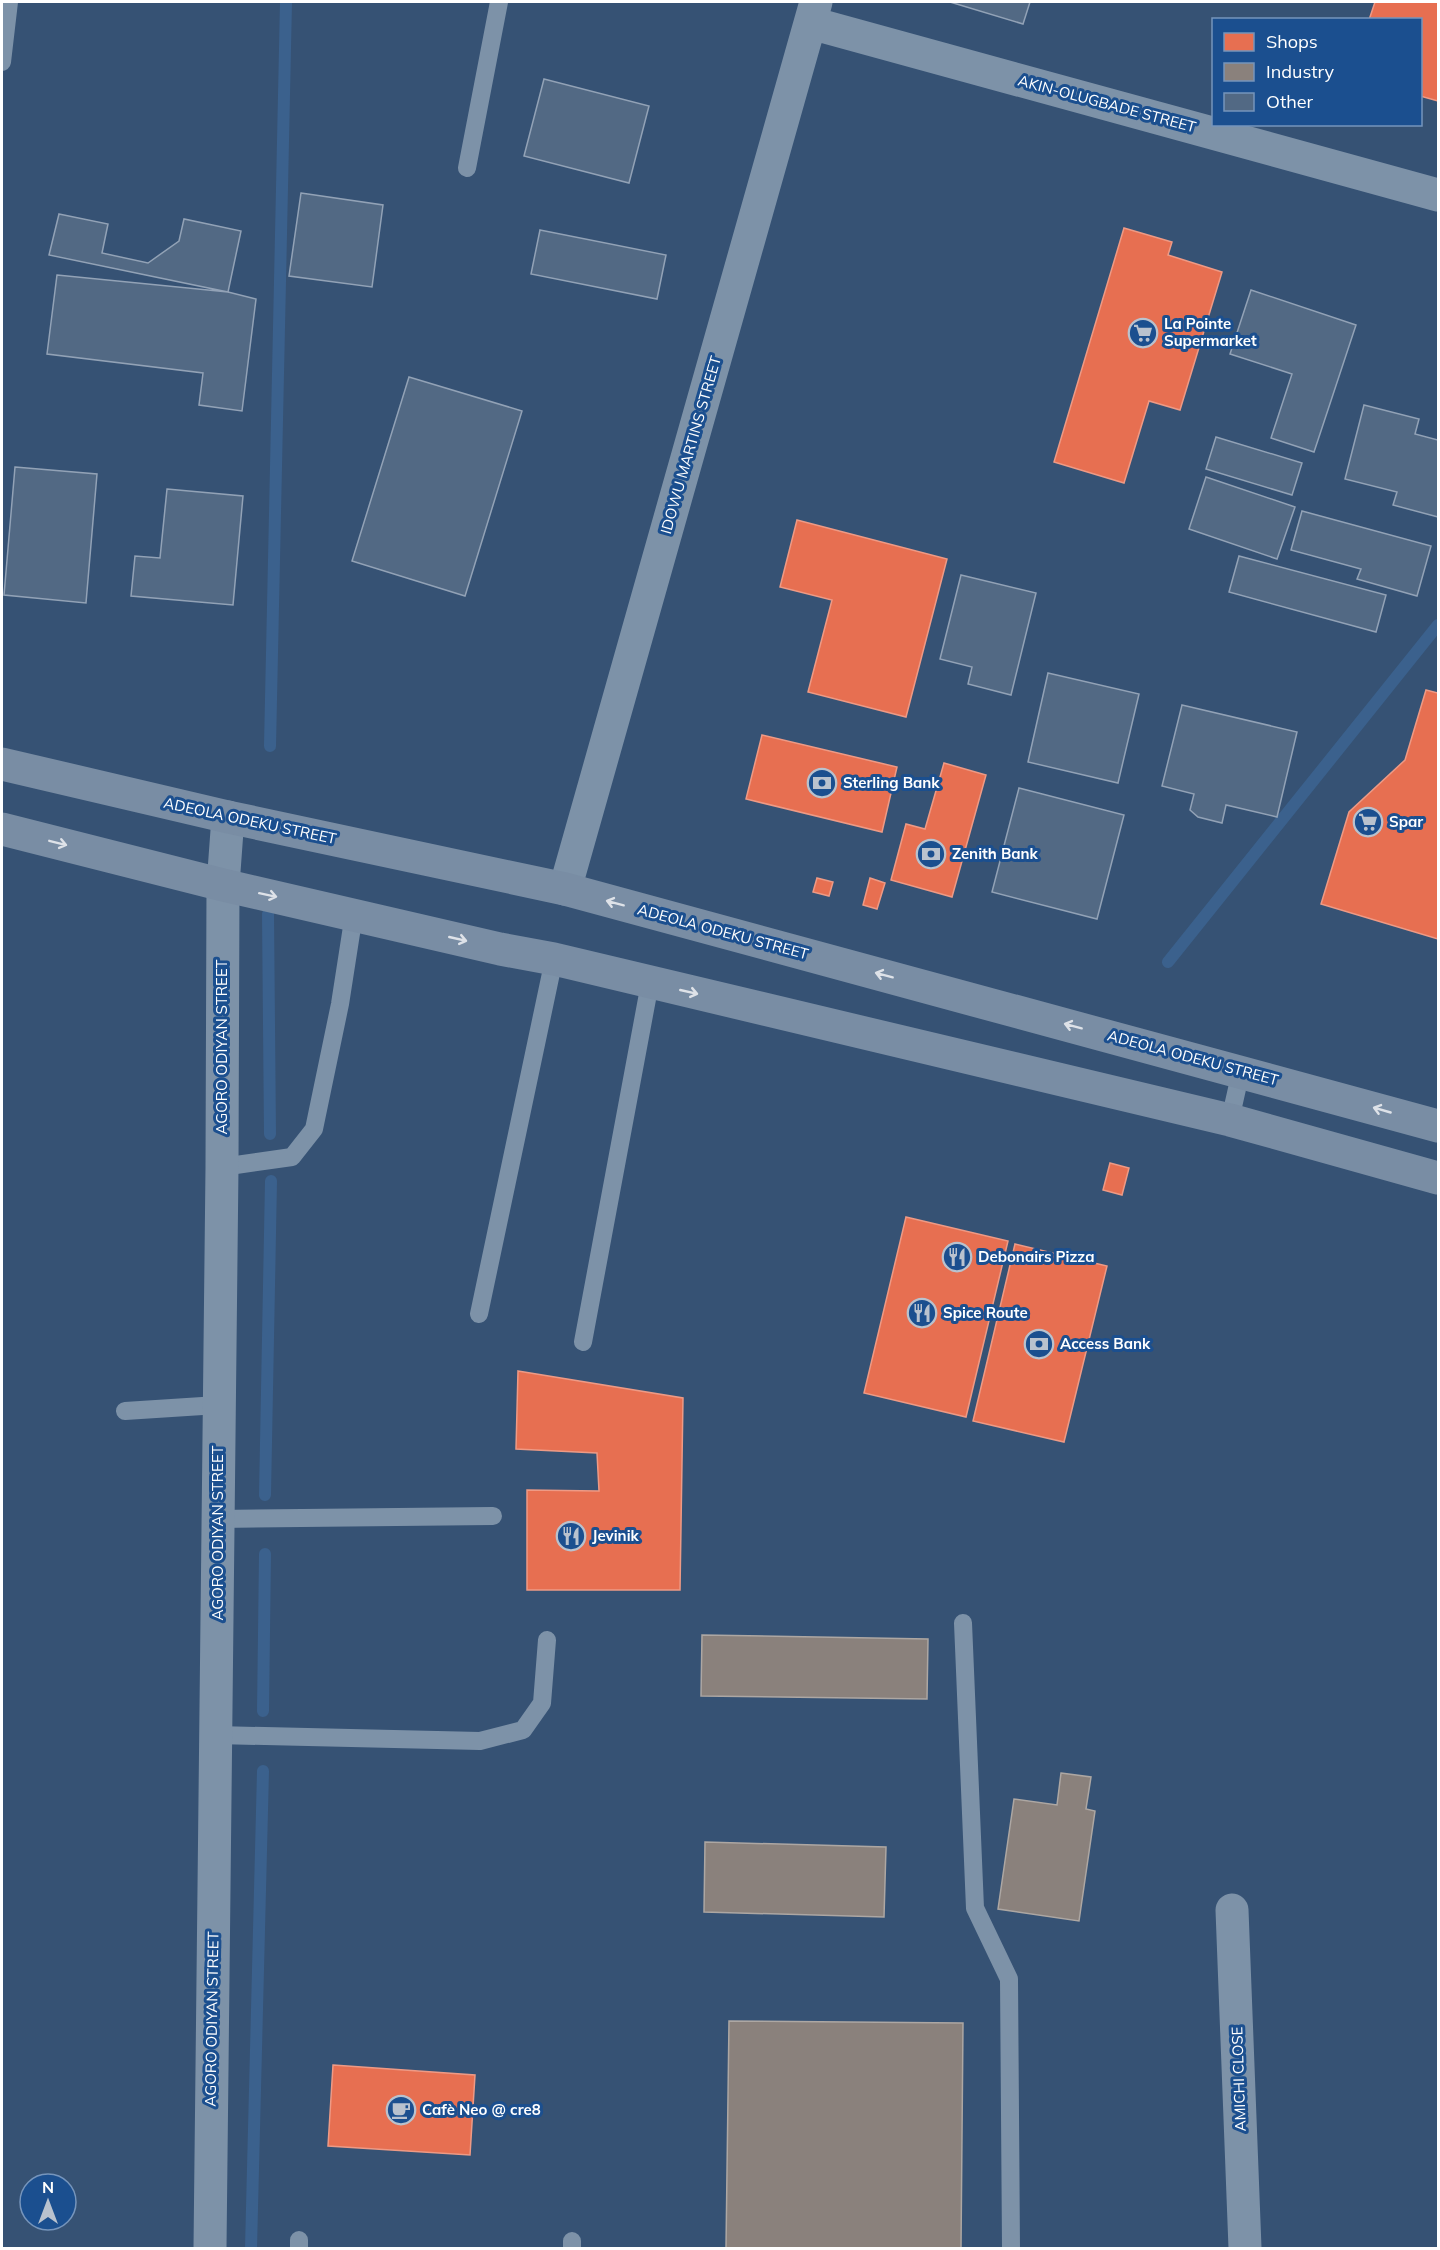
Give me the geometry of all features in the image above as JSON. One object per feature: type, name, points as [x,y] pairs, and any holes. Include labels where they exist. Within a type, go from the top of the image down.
[{"type":"main road","name":"ADEOLA ODEKU STREET","points":[[2,764],[228,817],[565,889],[1438,1126]]},
{"type":"main road","points":[[2,828],[223,885],[500,949],[554,959],[1230,1120],[1438,1178]]},
{"type":"street","name":"AKIN-OLUGBADE STREET","points":[[813,12],[1438,195]]},
{"type":"street","name":"IDOWU MARTINS STREET","points":[[565,889],[813,12]]},
{"type":"street","name":"AGORO ODIYAN STREET","points":[[210,2248],[223,885],[228,817]]},
{"type":"street","name":"AMICHI CLOSE","points":[[1232,1910],[1245,2248]]},
{"type":"lane","points":[[2,62],[9,2]]},
{"type":"lane","points":[[467,168],[499,2]]},
{"type":"lane","points":[[222,1167],[292,1157],[314,1129],[340,1004],[354,914]]},
{"type":"lane","points":[[479,1314],[554,959]]},
{"type":"lane","points":[[583,1342],[651,983]]},
{"type":"lane","points":[[1230,1120],[1241,1071]]},
{"type":"lane","points":[[125,1412],[218,1405]]},
{"type":"lane","points":[[218,1519],[493,1516]]},
{"type":"lane","points":[[963,1623],[975,1908],[1009,1979],[1011,2248]]},
{"type":"lane","points":[[216,1736],[480,1741],[523,1730],[542,1703],[547,1640]]},
{"type":"building: Shops","points":[[1375,2],[1438,2],[1438,101],[1422,97],[1422,18],[1370,18]]},
{"type":"building: Shops","points":[[1124,228],[1172,242],[1168,255],[1222,272],[1180,410],[1149,401],[1124,483],[1054,462]]},
{"type":"building: Shops","points":[[797,520],[947,559],[906,717],[808,692],[832,600],[780,587]]},
{"type":"building: Shops","points":[[1426,690],[1438,693],[1438,939],[1321,904],[1349,812],[1405,760]]},
{"type":"building: Shops","name":"Sterling Bank","points":[[762,735],[897,767],[882,832],[746,799]]},
{"type":"building: Shops","name":"Zenith Bank","points":[[944,763],[986,775],[952,897],[891,880],[906,824],[925,829]]},
{"type":"building: Shops","points":[[817,878],[833,882],[829,896],[813,892]]},
{"type":"building: Shops","points":[[870,878],[885,883],[877,909],[863,905]]},
{"type":"building: Shops","points":[[1110,1163],[1129,1168],[1122,1195],[1103,1190]]},
{"type":"building: Shops","points":[[906,1217],[1008,1241],[966,1417],[864,1393]]},
{"type":"building: Shops","name":"Access Bank","points":[[1015,1244],[1107,1266],[1064,1442],[973,1421]]},
{"type":"building: Shops","points":[[518,1371],[683,1398],[680,1590],[527,1590],[527,1490],[599,1491],[597,1453],[516,1449]]},
{"type":"building: Shops","name":"Cafè Neo @ cre8","points":[[333,2065],[475,2075],[470,2155],[328,2146]]},
{"type":"building: Industry","points":[[702,1635],[928,1639],[927,1699],[701,1696]]},
{"type":"building: Industry","points":[[1061,1773],[1091,1777],[1086,1809],[1095,1811],[1079,1921],[998,1909],[1014,1799],[1057,1805]]},
{"type":"building: Industry","points":[[705,1842],[886,1847],[884,1917],[704,1912]]},
{"type":"building: Industry","points":[[729,2021],[963,2023],[961,2248],[726,2248]]},
{"type":"building: Other","points":[[950,2],[1030,2],[1023,24]]},
{"type":"building: Other","points":[[544,79],[649,106],[629,183],[524,156]]},
{"type":"building: Other","points":[[301,193],[383,205],[372,287],[289,276]]},
{"type":"building: Other","points":[[59,214],[108,224],[102,253],[148,263],[179,241],[184,219],[241,231],[228,292],[49,255]]},
{"type":"building: Other","points":[[540,230],[666,255],[657,299],[531,274]]},
{"type":"building: Other","points":[[57,275],[228,292],[256,299],[242,411],[199,405],[203,373],[47,354]]},
{"type":"building: Other","points":[[1251,290],[1356,325],[1314,452],[1271,438],[1292,374],[1230,354]]},
{"type":"building: Other","points":[[409,377],[522,411],[465,596],[352,561]]},
{"type":"building: Other","points":[[1364,405],[1419,419],[1415,434],[1438,440],[1438,517],[1393,505],[1397,492],[1345,479]]},
{"type":"building: Other","points":[[1216,437],[1302,463],[1292,495],[1206,469]]},
{"type":"building: Other","points":[[15,467],[97,474],[86,603],[4,595]]},
{"type":"building: Other","points":[[1206,477],[1295,507],[1277,559],[1189,529]]},
{"type":"building: Other","points":[[167,489],[243,496],[233,605],[131,596],[135,556],[160,558]]},
{"type":"building: Other","points":[[1302,511],[1431,546],[1417,596],[1357,579],[1361,569],[1291,550]]},
{"type":"building: Other","points":[[1239,556],[1386,595],[1376,632],[1229,592]]},
{"type":"building: Other","points":[[961,575],[1036,593],[1011,695],[968,684],[972,667],[940,659]]},
{"type":"building: Other","points":[[1048,673],[1139,694],[1118,783],[1028,762]]},
{"type":"building: Other","points":[[1182,705],[1297,732],[1277,817],[1226,805],[1222,823],[1198,817],[1190,810],[1194,794],[1162,786]]},
{"type":"building: Other","points":[[1019,788],[1124,815],[1097,919],[992,892]]},
{"type":"waterway","points":[[270,746],[286,2]]},
{"type":"waterway","points":[[1168,962],[1438,625]]},
{"type":"waterway","points":[[268,914],[270,1134]]},
{"type":"waterway","points":[[265,1495],[271,1181]]},
{"type":"waterway","points":[[263,1711],[265,1554]]},
{"type":"waterway","points":[[251,2248],[263,1771]]},
{"type":"place","name":"La Pointe Supermarket","points":[[1143,333]]},
{"type":"place","name":"Sterling Bank","points":[[822,783]]},
{"type":"place","name":"Spar","points":[[1368,822]]},
{"type":"place","name":"Zenith Bank","points":[[931,854]]},
{"type":"place","name":"Debonairs Pizza","points":[[957,1257]]},
{"type":"place","name":"Spice Route","points":[[922,1313]]},
{"type":"place","name":"Access Bank","points":[[1039,1344]]},
{"type":"place","name":"Jevinik","points":[[571,1536]]},
{"type":"place","name":"Cafè Neo @ cre8","points":[[401,2110]]}]
